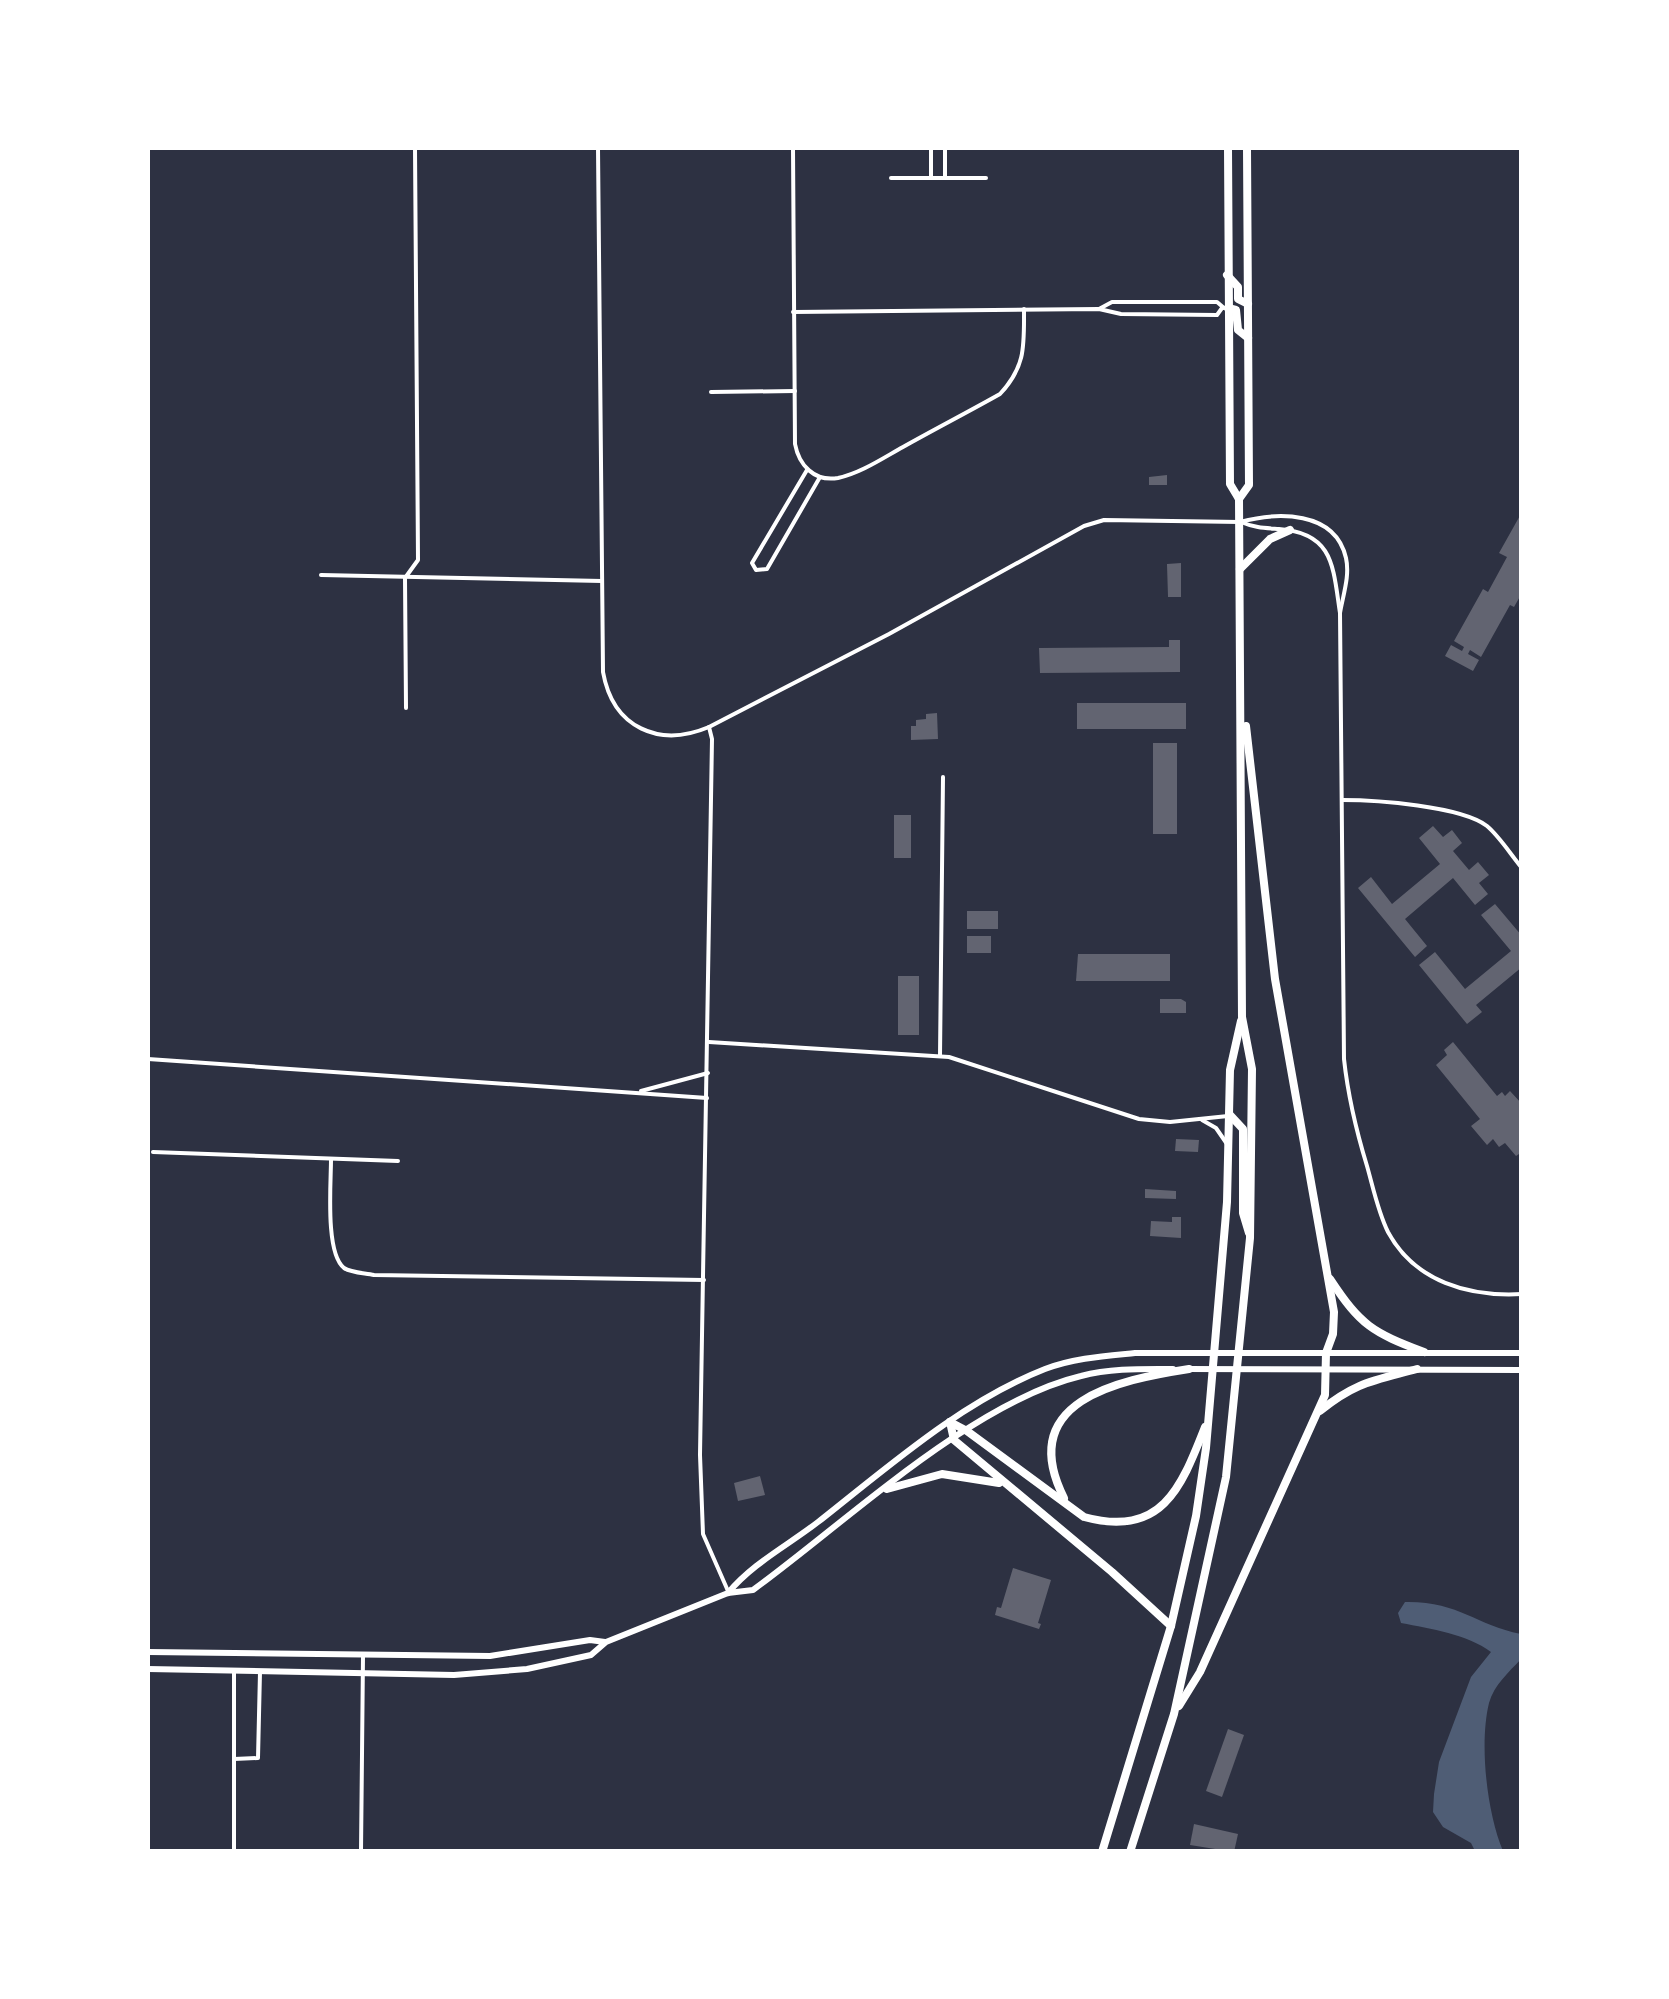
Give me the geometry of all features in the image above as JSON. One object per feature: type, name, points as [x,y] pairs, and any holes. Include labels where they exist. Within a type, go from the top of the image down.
[{"type":"highway","points":[[1130,1852],[1174,1714],[1226,1477],[1250,1238],[1252,1069],[1242,1016],[1240,499],[1230,484],[1225,308],[1228,148]]},
{"type":"highway","points":[[1240,499],[1250,485],[1247,148]]},
{"type":"highway","points":[[1228,275],[1238,287],[1238,299],[1248,304]]},
{"type":"highway","points":[[1225,308],[1236,310],[1238,330],[1248,338]]},
{"type":"highway","points":[[1240,569],[1270,540],[1290,530]]},
{"type":"highway","points":[[1174,1714],[1200,1672],[1325,1396],[1326,1353],[1334,1312],[1275,979],[1241,677]]},
{"type":"highway","points":[[1102,1852],[1171,1626],[1196,1516],[1230,1152],[1230,1070],[1242,1016]]},
{"type":"highway","points":[[1230,1115],[1243,1129],[1243,1213],[1250,1238]]},
{"type":"highway","points":[[1328,1275],[1353,1314],[1383,1336],[1424,1352]]},
{"type":"highway","points":[[1066,1502],[1053,1477],[1050,1452],[1057,1429],[1070,1410],[1108,1386],[1190,1369]]},
{"type":"highway","points":[[1316,1414],[1346,1390],[1416,1369]]},
{"type":"highway","points":[[950,1422],[1084,1517],[1106,1523],[1152,1513],[1183,1482],[1208,1418]]},
{"type":"highway","points":[[950,1422],[954,1440],[1171,1626]]},
{"type":"highway","points":[[887,1488],[942,1474],[1004,1484]]},
{"type":"main road","points":[[728,1593],[745,1573],[795,1540],[950,1422],[1001,1390],[1047,1368],[1091,1357],[1135,1353],[1522,1353]]},
{"type":"main road","points":[[148,1670],[454,1675],[527,1669],[590,1656],[606,1642],[728,1593],[754,1590],[887,1488],[1012,1401],[1080,1376],[1111,1370],[1522,1370]]},
{"type":"main road","points":[[148,1652],[490,1656],[590,1640],[606,1642]]},
{"type":"street","points":[[406,708],[405,578],[418,560],[415,148]]},
{"type":"street","points":[[598,148],[603,672],[616,707],[645,730],[680,736],[709,727],[889,634],[1084,526],[1114,520],[1240,522],[1284,516],[1307,518],[1338,539],[1346,558],[1340,612]]},
{"type":"street","points":[[793,148],[794,444],[798,460],[807,470],[820,477],[837,478],[871,464],[1000,394],[1016,376],[1024,350],[1024,310]]},
{"type":"street","points":[[930,148],[931,178]]},
{"type":"street","points":[[945,148],[945,178]]},
{"type":"street","points":[[891,178],[986,178]]},
{"type":"street","points":[[793,312],[1099,309],[1121,314],[1217,315],[1225,308],[1216,302],[1112,302],[1099,309]]},
{"type":"street","points":[[711,392],[795,391]]},
{"type":"street","points":[[807,470],[752,563],[756,570],[767,569],[820,477]]},
{"type":"street","points":[[1240,522],[1258,530],[1290,530],[1316,539],[1327,551],[1340,612],[1344,1059],[1349,1104],[1388,1232],[1404,1255],[1442,1283],[1468,1291],[1522,1294]]},
{"type":"street","points":[[321,575],[602,582]]},
{"type":"street","points":[[709,727],[712,757],[709,1042],[700,1455],[702,1534],[728,1593]]},
{"type":"street","points":[[940,1056],[943,777]]},
{"type":"street","points":[[1342,800],[1374,800],[1452,812],[1485,824],[1522,868]]},
{"type":"street","points":[[709,1042],[940,1056],[975,1063],[1139,1119],[1170,1122],[1230,1115]]},
{"type":"street","points":[[148,1059],[706,1098]]},
{"type":"street","points":[[636,1092],[708,1073]]},
{"type":"street","points":[[1202,1120],[1216,1128],[1230,1152]]},
{"type":"street","points":[[152,1152],[398,1161]]},
{"type":"street","points":[[331,1160],[330,1218],[335,1257],[345,1269],[374,1275],[704,1280]]},
{"type":"street","points":[[361,1852],[363,1656]]},
{"type":"street","points":[[234,1671],[234,1852]]},
{"type":"street","points":[[234,1759],[258,1758],[260,1672]]},
{"type":"water","points":[[1405,1602],[1439,1605],[1521,1634],[1521,1659],[1494,1690],[1486,1720],[1486,1778],[1503,1851],[1475,1851],[1471,1843],[1443,1827],[1433,1812],[1439,1762],[1471,1677],[1491,1652],[1460,1636],[1401,1623],[1398,1613]]},
{"type":"building","points":[[1167,475],[1167,485],[1149,485],[1149,477]]},
{"type":"building","points":[[1522,512],[1522,593],[1514,607],[1510,605],[1481,657],[1470,650],[1468,654],[1479,660],[1473,671],[1445,656],[1451,645],[1462,651],[1464,647],[1454,641],[1483,589],[1488,592],[1507,557],[1499,553]]},
{"type":"building","points":[[1181,563],[1181,597],[1168,597],[1167,564]]},
{"type":"building","points":[[1169,640],[1180,640],[1180,672],[1040,673],[1039,648],[1169,647]]},
{"type":"building","points":[[1077,703],[1186,703],[1186,729],[1077,729]]},
{"type":"building","points":[[937,713],[938,739],[911,740],[911,726],[916,726],[916,720]]},
{"type":"building","points":[[1153,743],[1177,743],[1177,834],[1153,834]]},
{"type":"building","points":[[894,815],[911,815],[911,858],[894,858]]},
{"type":"building","points":[[1433,826],[1443,837],[1452,830],[1462,843],[1453,851],[1469,870],[1478,862],[1489,875],[1479,883],[1488,894],[1475,905],[1453,878],[1405,919],[1427,946],[1415,957],[1358,888],[1371,877],[1392,904],[1440,864],[1419,838]]},
{"type":"building","points":[[1495,904],[1522,936],[1522,967],[1476,1005],[1482,1012],[1467,1024],[1419,965],[1435,952],[1465,989],[1511,951],[1481,915]]},
{"type":"building","points":[[967,911],[998,911],[998,929],[967,929]]},
{"type":"building","points":[[967,936],[991,936],[991,953],[967,953]]},
{"type":"building","points":[[1078,954],[1170,954],[1170,981],[1076,981]]},
{"type":"building","points":[[898,976],[919,976],[919,1035],[898,1035]]},
{"type":"building","points":[[1160,999],[1181,999],[1186,1002],[1186,1013],[1160,1013]]},
{"type":"building","points":[[1453,1042],[1497,1096],[1510,1091],[1522,1104],[1522,1152],[1516,1156],[1505,1143],[1499,1147],[1493,1139],[1487,1145],[1471,1126],[1480,1119],[1436,1065]]},
{"type":"building","points":[[1176,1139],[1199,1140],[1198,1152],[1175,1151]]},
{"type":"building","points":[[1145,1189],[1176,1191],[1176,1199],[1145,1198]]},
{"type":"building","points":[[1172,1217],[1181,1217],[1181,1238],[1150,1236],[1151,1221],[1172,1222]]},
{"type":"building","points":[[760,1476],[765,1495],[738,1501],[734,1483]]},
{"type":"building","points":[[1013,1568],[1051,1580],[1039,1629],[995,1615],[997,1607],[1001,1608]]},
{"type":"building","points":[[1228,1729],[1244,1735],[1222,1797],[1206,1791]]},
{"type":"building","points":[[1194,1824],[1238,1834],[1234,1852],[1190,1845]]}]
